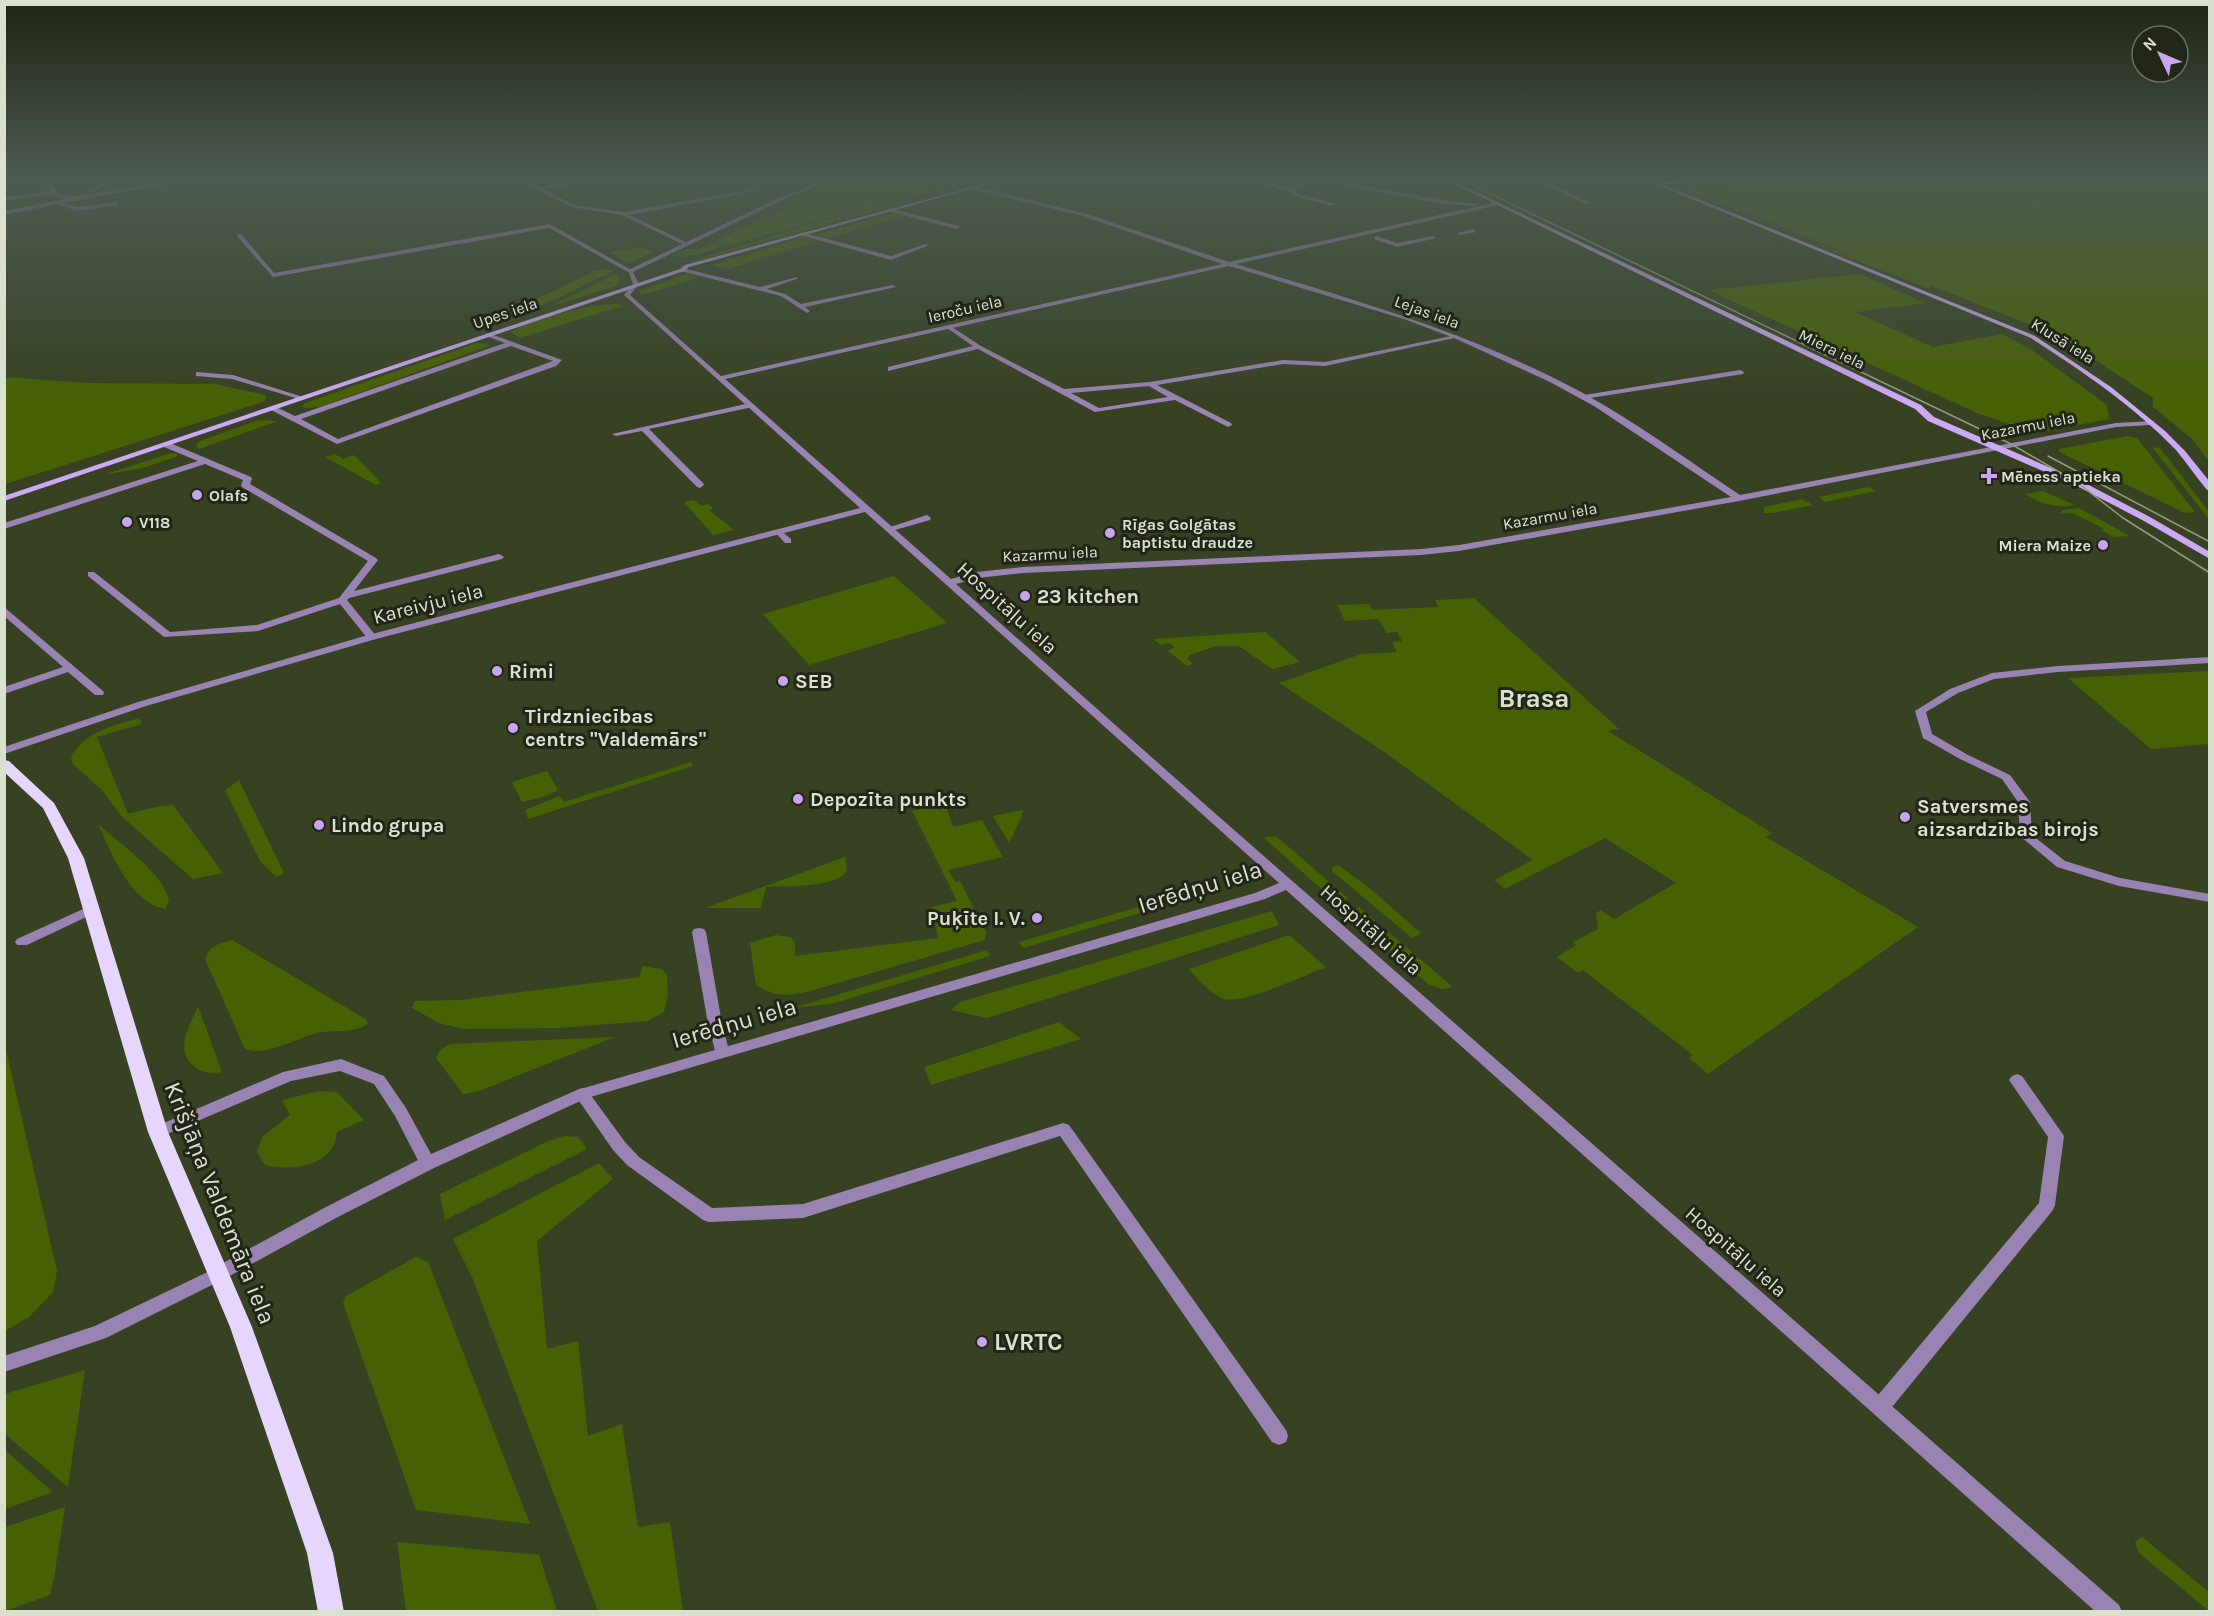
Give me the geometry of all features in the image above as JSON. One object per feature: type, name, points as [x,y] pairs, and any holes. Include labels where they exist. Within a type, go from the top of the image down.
[{"type":"main road","name":"Krišjāņa Valdemāra iela","points":[[4,764],[49,806],[76,858],[158,1132],[241,1327],[320,1553],[330,1611]]},
{"type":"street","points":[[252,250],[273,274],[409,250]]},
{"type":"street","points":[[593,250],[630,271],[673,250]]},
{"type":"street","name":"Upes iela","points":[[4,499],[682,270],[700,261],[745,250]]},
{"type":"street","points":[[863,250],[891,258],[912,250]]},
{"type":"street","name":"Lejas iela","points":[[1189,250],[1356,302],[1456,337],[1553,380],[1629,423],[1739,498]]},
{"type":"street","name":"Ieroču iela","points":[[720,378],[1286,250]]},
{"type":"street","name":"Miera iela","points":[[1593,250],[1918,407],[1931,418],[2078,483],[2147,519],[2210,556]]},
{"type":"street","name":"Klusā iela","points":[[1821,250],[2033,337],[2087,374],[2150,423],[2178,448],[2210,488]]},
{"type":"street","points":[[682,270],[783,295],[807,311]]},
{"type":"street","name":"Hospitāļu iela","points":[[630,271],[636,284],[627,295],[888,529],[2112,1611]]},
{"type":"street","points":[[760,289],[795,278]]},
{"type":"street","points":[[800,306],[893,287]]},
{"type":"street","points":[[950,327],[979,347],[1098,410],[1176,398]]},
{"type":"street","points":[[273,409],[297,418],[303,426],[337,442],[553,364],[558,360],[488,334]]},
{"type":"street","points":[[1065,391],[1150,384],[1283,362],[1325,364],[1456,337]]},
{"type":"street","points":[[297,418],[512,343]]},
{"type":"street","points":[[891,369],[979,347]]},
{"type":"street","points":[[1584,397],[1740,372]]},
{"type":"street","points":[[199,374],[233,377],[302,398]]},
{"type":"street","points":[[1150,384],[1228,425]]},
{"type":"street","points":[[616,434],[750,405]]},
{"type":"street","name":"Kazarmu iela","points":[[949,583],[977,575],[1023,570],[1421,552],[1459,548],[1739,498],[1994,447],[2116,425],[2150,423]]},
{"type":"street","points":[[644,428],[700,485]]},
{"type":"street","points":[[167,445],[248,478],[245,485],[373,560],[344,598]]},
{"type":"street","points":[[4,526],[206,461]]},
{"type":"street","name":"Kareivju iela","points":[[4,751],[142,704],[372,637],[866,509]]},
{"type":"street","points":[[888,529],[927,518]]},
{"type":"street","points":[[778,531],[788,541]]},
{"type":"street","points":[[91,574],[168,635],[258,628],[344,598],[499,557]]},
{"type":"street","points":[[344,598],[372,637]]},
{"type":"street","points":[[4,610],[99,693]]},
{"type":"street","points":[[2210,660],[2058,669],[1992,676],[1954,691],[1920,711],[1927,736],[2006,777],[2024,802],[2026,836],[2061,864],[2119,882],[2210,898]]},
{"type":"street","points":[[4,691],[70,668]]},
{"type":"street","name":"Ierēdņu iela","points":[[4,1364],[100,1332],[218,1274],[428,1163],[582,1094],[722,1051],[1260,896],[1289,884]]},
{"type":"street","points":[[22,942],[92,909]]},
{"type":"street","points":[[699,932],[722,1051]]},
{"type":"street","points":[[158,1132],[288,1076],[341,1065],[379,1080],[400,1112],[428,1163]]},
{"type":"street","points":[[1881,1406],[2047,1205],[2056,1136],[2016,1080]]},
{"type":"street","points":[[582,1094],[619,1146],[633,1161],[709,1215],[803,1211],[1062,1129],[1279,1436]]},
{"type":"green space","points":[[649,250],[653,252],[629,264],[610,252]]},
{"type":"green space","points":[[683,250],[711,250],[687,257],[671,256]]},
{"type":"green space","points":[[725,250],[734,250],[693,262],[691,261]]},
{"type":"green space","points":[[760,250],[787,250],[728,269],[712,265]]},
{"type":"green space","points":[[1829,250],[1854,256],[1840,250],[2209,250],[2209,461],[2191,438],[2153,407],[2153,398],[2057,335],[1929,285],[1930,289]]},
{"type":"green space","points":[[609,269],[614,271],[541,306],[530,302],[595,271]]},
{"type":"green space","points":[[616,274],[621,280],[616,286],[549,307]]},
{"type":"green space","points":[[687,274],[698,278],[641,295],[639,291]]},
{"type":"green space","points":[[1860,274],[1925,303],[1855,312],[1933,347],[2002,334],[2032,350],[2107,405],[2109,419],[2035,433],[1977,413],[1708,290]]},
{"type":"green space","points":[[617,304],[622,306],[520,338],[511,332],[532,322],[562,313],[593,306]]},
{"type":"green space","points":[[477,343],[491,345],[320,407],[305,408],[302,406],[305,403]]},
{"type":"green space","points":[[4,377],[89,383],[215,384],[265,395],[267,398],[263,402],[5,484]]},
{"type":"green space","points":[[259,420],[278,421],[199,449],[196,445],[200,441]]},
{"type":"green space","points":[[2128,436],[2137,438],[2195,512],[2185,513],[2059,452],[2059,449]]},
{"type":"green space","points":[[2152,447],[2160,448],[2209,512],[2209,519]]},
{"type":"green space","points":[[171,453],[178,454],[176,457],[143,468],[103,475]]},
{"type":"green space","points":[[335,454],[343,459],[354,455],[381,483],[376,485],[325,457]]},
{"type":"green space","points":[[1868,487],[1876,491],[1825,502],[1818,497]]},
{"type":"green space","points":[[2043,491],[2075,505],[2048,504],[2024,494]]},
{"type":"green space","points":[[1802,499],[1813,505],[1764,513],[1764,507]]},
{"type":"green space","points":[[694,500],[701,506],[708,504],[713,508],[709,510],[734,530],[713,535],[684,502]]},
{"type":"green space","points":[[2079,508],[2130,536],[2114,537],[2101,530],[2104,529],[2102,527],[2071,513],[2060,514],[2063,510]]},
{"type":"green space","points":[[894,576],[947,623],[809,665],[763,614]]},
{"type":"green space","points":[[1474,598],[1619,729],[1608,731],[1772,833],[1766,837],[1918,927],[1708,1074],[1689,1058],[1693,1055],[1583,970],[1578,973],[1557,957],[1576,945],[1573,942],[1598,929],[1596,913],[1601,910],[1614,919],[1676,883],[1605,838],[1505,889],[1494,880],[1533,860],[1380,749],[1279,683],[1361,654],[1397,652],[1392,642],[1402,641],[1397,632],[1387,633],[1378,619],[1345,621],[1337,605],[1369,604],[1372,610],[1438,607],[1435,600]]},
{"type":"green space","points":[[1265,632],[1300,662],[1272,669],[1239,646],[1216,646],[1190,655],[1187,659],[1193,664],[1187,666],[1168,651],[1175,647],[1169,643],[1161,645],[1153,639]]},
{"type":"green space","points":[[2209,671],[2209,744],[2151,749],[2068,678]]},
{"type":"green space","points":[[139,718],[142,724],[97,737],[128,814],[173,805],[223,873],[193,879],[122,817],[102,790],[73,764],[71,757],[77,748],[92,735]]},
{"type":"green space","points":[[691,762],[693,766],[528,819],[525,810],[559,796],[564,802]]},
{"type":"green space","points":[[547,771],[558,790],[546,796],[522,802],[512,782]]},
{"type":"green space","points":[[239,780],[284,873],[276,877],[260,861],[225,790]]},
{"type":"green space","points":[[945,803],[953,827],[982,820],[1003,857],[948,870],[955,882],[960,881],[986,932],[985,940],[807,992],[775,994],[756,985],[750,943],[776,935],[791,937],[795,943],[795,956],[938,938],[932,907],[957,901],[912,811]]},
{"type":"green space","points":[[1023,810],[1022,816],[1009,843],[993,816]]},
{"type":"green space","points":[[98,824],[150,869],[165,890],[169,901],[165,909],[152,905],[132,887],[123,875]]},
{"type":"green space","points":[[1277,837],[1348,898],[1337,903],[1264,838]]},
{"type":"green space","points":[[845,857],[847,871],[832,881],[810,885],[766,887],[761,908],[705,908]]},
{"type":"green space","points":[[1338,865],[1367,886],[1421,933],[1412,938],[1332,871],[1332,867]]},
{"type":"green space","points":[[1196,890],[1200,895],[1023,948],[1019,942]]},
{"type":"green space","points":[[1359,907],[1453,987],[1442,989],[1429,985],[1348,913]]},
{"type":"green space","points":[[1272,911],[1279,925],[987,1018],[951,1010],[960,1002]]},
{"type":"green space","points":[[1289,935],[1326,967],[1260,993],[1234,999],[1225,999],[1215,994],[1189,969]]},
{"type":"green space","points":[[232,940],[367,1020],[368,1024],[352,1030],[313,1034],[274,1048],[254,1051],[245,1049],[205,959],[215,946]]},
{"type":"green space","points":[[987,950],[990,956],[831,1004],[793,1008]]},
{"type":"green space","points":[[642,966],[661,969],[667,974],[668,994],[664,1012],[647,1021],[559,1028],[464,1029],[439,1023],[412,1008],[414,1001],[459,1000],[640,977]]},
{"type":"green space","points":[[198,1006],[222,1072],[215,1073],[198,1069],[188,1060],[185,1053],[185,1038]]},
{"type":"green space","points":[[1059,1022],[1081,1039],[931,1085],[924,1067]]},
{"type":"green space","points":[[615,1037],[479,1091],[463,1094],[436,1058],[440,1050],[450,1044]]},
{"type":"green space","points":[[4,1041],[57,1271],[53,1292],[29,1317],[5,1331]]},
{"type":"green space","points":[[319,1091],[337,1092],[364,1120],[337,1132],[334,1144],[328,1153],[310,1164],[288,1167],[265,1165],[257,1152],[262,1137],[290,1115],[282,1100]]},
{"type":"green space","points":[[565,1136],[578,1137],[587,1149],[445,1220],[440,1194],[548,1141]]},
{"type":"green space","points":[[599,1163],[613,1179],[537,1241],[547,1349],[578,1341],[588,1436],[622,1424],[638,1527],[670,1522],[683,1611],[598,1611],[472,1277],[453,1239]]},
{"type":"green space","points":[[416,1257],[428,1262],[530,1524],[416,1510],[343,1303],[346,1296]]},
{"type":"green space","points":[[85,1370],[68,1487],[5,1434],[5,1394]]},
{"type":"green space","points":[[5,1450],[53,1492],[5,1509]]},
{"type":"green space","points":[[65,1507],[50,1595],[5,1611],[5,1527]]},
{"type":"green space","points":[[2142,1537],[2209,1592],[2209,1611],[2139,1553],[2135,1542]]},
{"type":"green space","points":[[397,1542],[539,1555],[557,1611],[406,1611]]},
{"type":"tram line","points":[[1608,250],[2011,444],[2078,483],[2123,518],[2210,573]]},
{"type":"tram line","points":[[2048,456],[2210,542]]},
{"type":"place","name":"Mēness aptieka","points":[[1989,476]]},
{"type":"place","name":"Olafs","points":[[197,495]]},
{"type":"place","name":"V118","points":[[127,522]]},
{"type":"place","name":"Rīgas Golgātas baptistu draudze","points":[[1110,533]]},
{"type":"place","name":"Miera Maize","points":[[2103,545]]},
{"type":"place","name":"23 kitchen","points":[[1025,596]]},
{"type":"place","name":"Rimi","points":[[497,671]]},
{"type":"place","name":"SEB","points":[[783,681]]},
{"type":"place","name":"Tirdzniecības centrs \"Valdemārs\"","points":[[513,728]]},
{"type":"place","name":"Depozīta punkts","points":[[798,799]]},
{"type":"place","name":"Satversmes aizsardzības birojs","points":[[1905,817]]},
{"type":"place","name":"Lindo grupa","points":[[319,825]]},
{"type":"place","name":"Puķīte I. V.","points":[[1037,918]]},
{"type":"place","name":"LVRTC","points":[[982,1342]]},
{"type":"district","name":"Brasa","points":[[1534,698]]}]
